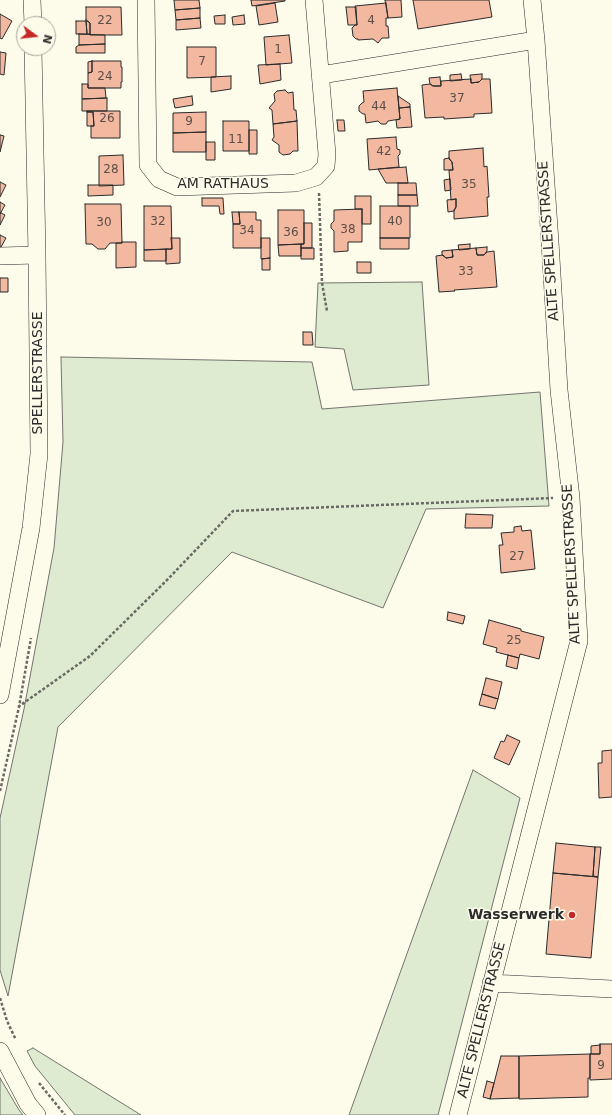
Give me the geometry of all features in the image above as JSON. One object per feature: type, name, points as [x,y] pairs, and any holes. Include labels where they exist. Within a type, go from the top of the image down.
[{"type":"street","points":[[32,0],[33,16]]},
{"type":"street","name":"AM RATHAUS","points":[[146,0],[148,165],[159,179],[177,186],[296,182],[316,177]]},
{"type":"street","points":[[314,0],[327,154],[326,166],[316,177]]},
{"type":"street","name":"ALTE SPELLERSTRASSE","points":[[458,1115],[579,641],[571,498],[559,390],[550,242],[532,0]]},
{"type":"street","points":[[321,75],[536,40]]},
{"type":"street","name":"SPELLERSTRASSE","points":[[0,695],[31,528],[39,454],[33,56]]},
{"type":"street","points":[[0,256],[37,255]]},
{"type":"street","points":[[491,983],[612,989]]},
{"type":"street","points":[[0,1051],[28,1104],[37,1115]]},
{"type":"path","points":[[316,177],[319,194],[322,283],[327,311]]},
{"type":"path","points":[[19,707],[90,656],[168,579],[233,511],[571,498]]},
{"type":"path","points":[[0,998],[7,1021],[17,1042]]},
{"type":"path","points":[[38,1082],[65,1115]]},
{"type":"green space","points":[[422,282],[429,385],[353,390],[344,349],[315,347],[318,283]]},
{"type":"green space","points":[[61,357],[312,362],[322,409],[540,392],[549,506],[426,509],[383,608],[232,552],[58,727],[8,996],[0,970],[0,818],[24,709],[54,548],[63,442]]},
{"type":"green space","points":[[473,770],[520,798],[438,1115],[349,1115]]},
{"type":"green space","points":[[33,1048],[141,1115],[75,1115],[35,1066],[27,1051]]},
{"type":"green space","points":[[0,1078],[19,1110],[23,1115],[0,1115]]},
{"type":"building","points":[[174,0],[199,0],[200,8],[175,10]]},
{"type":"building","points":[[251,0],[285,0],[285,1],[252,6]]},
{"type":"building","points":[[385,0],[401,0],[402,17],[388,18]]},
{"type":"building","points":[[413,0],[489,0],[492,17],[418,29]]},
{"type":"building","points":[[275,3],[278,22],[259,25],[256,6]]},
{"type":"building","points":[[386,3],[388,18],[386,18],[386,26],[388,26],[389,38],[382,38],[378,43],[373,39],[356,39],[353,36],[352,28],[357,25],[355,6]]},
{"type":"building","points":[[86,7],[121,7],[122,35],[90,35],[90,23],[86,20]]},
{"type":"building","points":[[346,7],[356,7],[357,25],[348,25]]},
{"type":"building","points":[[200,8],[200,18],[176,20],[175,10]]},
{"type":"building","points":[[0,14],[12,21],[2,39],[0,38]]},
{"type":"building","points":[[225,15],[225,24],[215,24],[214,16]]},
{"type":"building","points":[[244,15],[245,24],[233,25],[232,17]]},
{"type":"building","points":[[200,18],[201,28],[176,30],[176,20]]},
{"type":"building","points":[[86,20],[90,23],[90,34],[87,34]]},
{"type":"building","points":[[76,21],[86,21],[87,34],[76,34]]},
{"type":"building","points":[[79,34],[105,35],[105,44],[79,45]]},
{"type":"building","points":[[289,35],[292,63],[266,65],[264,37]]},
{"type":"building","points":[[105,44],[105,53],[76,53],[76,47],[79,45]]},
{"type":"building","points":[[187,47],[216,47],[216,77],[187,78]]},
{"type":"building","points":[[0,52],[6,53],[4,75],[0,74]]},
{"type":"building","points":[[92,61],[121,61],[121,88],[88,88],[88,73],[92,72]]},
{"type":"building","points":[[92,61],[92,72],[88,73],[88,62]]},
{"type":"building","points":[[280,64],[281,80],[260,84],[258,65]]},
{"type":"building","points":[[461,74],[462,80],[450,81],[450,75]]},
{"type":"building","points":[[482,74],[482,79],[479,82],[471,83],[470,75]]},
{"type":"building","points":[[231,76],[231,89],[211,92],[211,77]]},
{"type":"building","points":[[440,77],[441,86],[433,86],[430,84],[429,78]]},
{"type":"building","points":[[471,79],[471,83],[479,82],[482,79],[490,79],[492,113],[474,114],[474,117],[444,119],[444,117],[425,118],[422,85],[430,84],[433,86],[441,86],[441,81]]},
{"type":"building","points":[[82,84],[88,84],[88,88],[105,88],[106,98],[82,99]]},
{"type":"building","points":[[397,88],[400,119],[388,121],[386,124],[381,124],[378,121],[366,123],[365,114],[359,111],[359,106],[364,102],[363,91]]},
{"type":"building","points":[[285,90],[288,93],[293,92],[294,110],[296,110],[297,121],[273,124],[272,110],[269,108],[275,101],[274,94],[277,91]]},
{"type":"building","points":[[192,96],[193,105],[175,108],[173,99]]},
{"type":"building","points":[[398,96],[410,104],[410,107],[399,108]]},
{"type":"building","points":[[107,98],[107,111],[82,111],[82,99]]},
{"type":"building","points":[[410,107],[412,127],[397,128],[396,120],[400,119],[399,108]]},
{"type":"building","points":[[87,111],[120,111],[120,138],[91,138],[91,126],[94,126],[93,112]]},
{"type":"building","points":[[87,112],[93,112],[94,126],[87,126]]},
{"type":"building","points":[[206,112],[206,132],[173,133],[173,113]]},
{"type":"building","points":[[337,120],[344,120],[345,131],[338,131]]},
{"type":"building","points":[[223,121],[249,121],[249,151],[223,151]]},
{"type":"building","points":[[297,121],[298,151],[293,151],[290,154],[283,155],[279,152],[279,145],[272,140],[274,137],[273,124]]},
{"type":"building","points":[[249,130],[257,130],[257,154],[249,154]]},
{"type":"building","points":[[206,132],[206,152],[173,152],[173,133]]},
{"type":"building","points":[[0,135],[4,136],[0,152]]},
{"type":"building","points":[[396,137],[397,149],[400,150],[400,154],[398,156],[399,167],[369,170],[367,139]]},
{"type":"building","points":[[206,142],[215,142],[215,160],[206,160]]},
{"type":"building","points":[[483,148],[484,167],[487,166],[489,197],[487,197],[488,216],[454,219],[456,199],[451,200],[449,170],[453,170],[452,162],[449,159],[449,151]]},
{"type":"building","points":[[123,155],[124,185],[99,186],[99,156]]},
{"type":"building","points":[[449,158],[452,162],[453,170],[444,170],[444,159]]},
{"type":"building","points":[[406,167],[408,183],[386,183],[378,169]]},
{"type":"building","points":[[450,179],[451,190],[445,191],[444,180]]},
{"type":"building","points":[[0,182],[6,185],[0,197]]},
{"type":"building","points":[[398,183],[416,183],[417,195],[398,195]]},
{"type":"building","points":[[88,185],[113,185],[113,195],[88,196]]},
{"type":"building","points":[[398,195],[417,195],[418,206],[398,206]]},
{"type":"building","points":[[355,196],[371,196],[371,224],[362,224],[362,209],[355,209]]},
{"type":"building","points":[[202,198],[223,198],[224,214],[220,214],[219,206],[202,206]]},
{"type":"building","points":[[456,199],[456,207],[454,211],[448,212],[447,200]]},
{"type":"building","points":[[0,202],[5,205],[0,214]]},
{"type":"building","points":[[85,204],[121,204],[122,243],[110,243],[105,249],[98,249],[92,244],[86,244]]},
{"type":"building","points":[[144,206],[171,206],[172,249],[144,250]]},
{"type":"building","points":[[380,206],[410,206],[410,238],[380,238]]},
{"type":"building","points":[[362,209],[362,242],[348,242],[348,251],[334,252],[334,231],[331,228],[331,224],[334,221],[334,210]]},
{"type":"building","points":[[278,210],[304,210],[304,244],[278,245]]},
{"type":"building","points":[[232,212],[239,212],[240,224],[233,224]]},
{"type":"building","points":[[239,212],[256,212],[256,220],[261,220],[261,248],[233,248],[233,224],[240,224]]},
{"type":"building","points":[[0,214],[5,215],[0,225]]},
{"type":"building","points":[[304,223],[312,223],[312,248],[301,248],[301,244],[304,244]]},
{"type":"building","points":[[0,235],[6,238],[1,247],[0,247]]},
{"type":"building","points":[[171,238],[180,238],[180,263],[166,264],[166,249],[172,249]]},
{"type":"building","points":[[261,238],[270,238],[270,258],[261,259]]},
{"type":"building","points":[[380,238],[409,238],[409,249],[380,249]]},
{"type":"building","points":[[136,242],[136,267],[116,268],[116,243]]},
{"type":"building","points":[[301,244],[301,256],[279,256],[278,245]]},
{"type":"building","points":[[470,244],[470,249],[459,250],[458,245]]},
{"type":"building","points":[[487,247],[487,251],[484,255],[477,255],[476,248]]},
{"type":"building","points":[[301,248],[314,248],[314,259],[301,259]]},
{"type":"building","points":[[476,248],[477,255],[484,255],[487,252],[494,251],[497,287],[439,292],[436,256],[443,255],[446,258],[453,257],[452,250]]},
{"type":"building","points":[[166,249],[166,261],[144,261],[144,250]]},
{"type":"building","points":[[452,250],[453,257],[446,258],[442,255],[442,251]]},
{"type":"building","points":[[270,258],[270,270],[262,270],[262,259]]},
{"type":"building","points":[[357,262],[371,262],[371,273],[357,273]]},
{"type":"building","points":[[0,278],[8,278],[8,292],[0,292]]},
{"type":"building","points":[[303,332],[312,332],[313,345],[303,345]]},
{"type":"building","points":[[466,514],[493,515],[492,528],[465,528]]},
{"type":"building","points":[[521,526],[522,531],[531,530],[535,569],[501,573],[499,545],[503,545],[501,533],[514,532],[514,527]]},
{"type":"building","points":[[448,612],[465,616],[463,624],[447,620]]},
{"type":"building","points":[[489,620],[544,637],[539,659],[520,654],[519,658],[496,652],[497,648],[483,644]]},
{"type":"building","points":[[508,655],[519,658],[517,669],[506,666]]},
{"type":"building","points":[[486,678],[502,682],[498,699],[482,694]]},
{"type":"building","points":[[482,694],[498,699],[495,709],[479,705]]},
{"type":"building","points":[[507,735],[520,741],[509,765],[494,758],[501,741],[504,742]]},
{"type":"building","points":[[612,750],[612,797],[599,798],[598,763],[602,763],[602,751]]},
{"type":"building","points":[[556,843],[595,847],[593,876],[598,877],[553,873]]},
{"type":"building","points":[[595,847],[601,847],[598,877],[593,876]]},
{"type":"building","name":"Wasserwerk","points":[[553,873],[598,877],[591,958],[546,954]]},
{"type":"building","points":[[600,1044],[612,1044],[612,1079],[590,1080],[590,1054],[600,1054]]},
{"type":"building","points":[[600,1045],[600,1054],[591,1054],[591,1046]]},
{"type":"building","points":[[590,1054],[588,1097],[519,1099],[519,1056]]},
{"type":"building","points":[[501,1056],[519,1056],[519,1098],[490,1099]]},
{"type":"building","points":[[487,1081],[494,1083],[490,1099],[483,1097]]},
{"type":"place","name":"Wasserwerk","points":[[572,915]]}]
